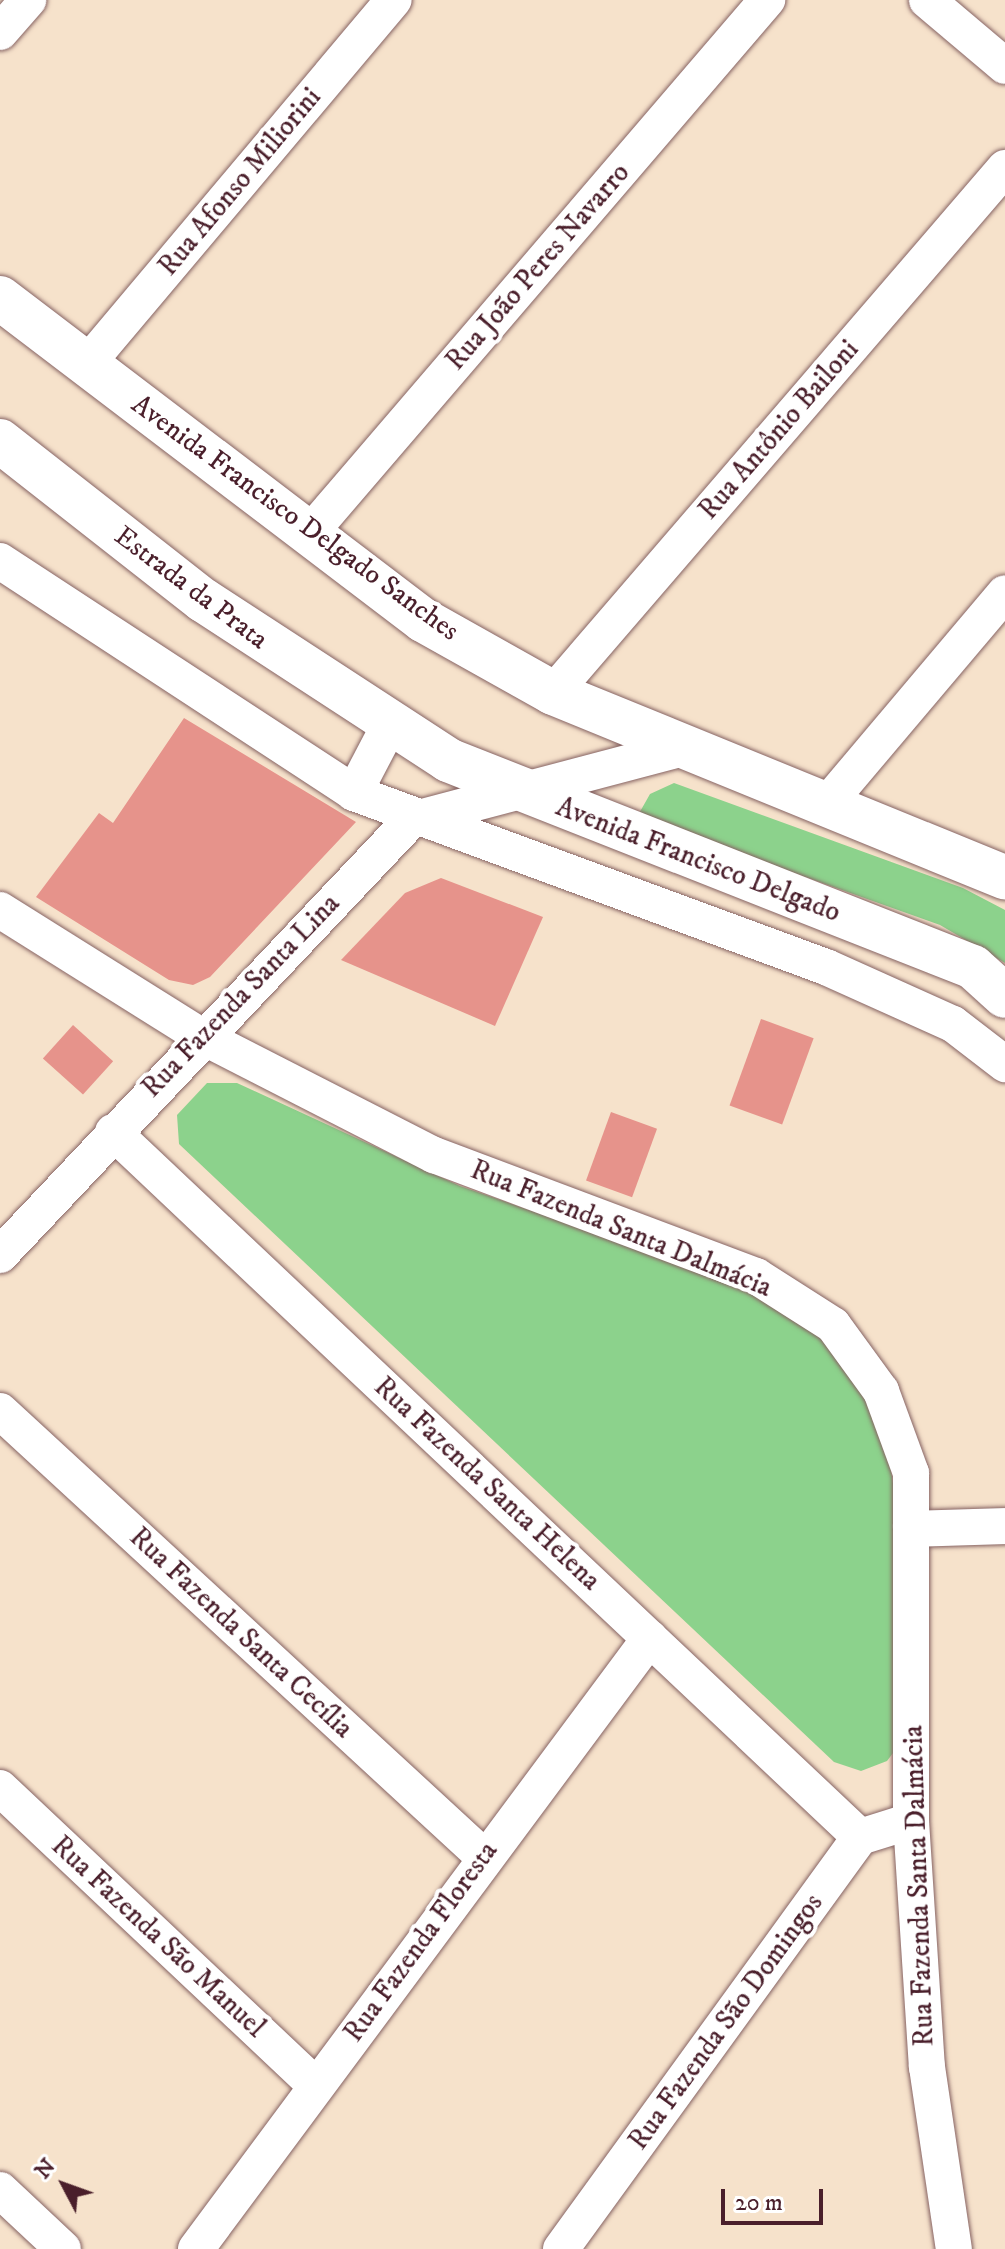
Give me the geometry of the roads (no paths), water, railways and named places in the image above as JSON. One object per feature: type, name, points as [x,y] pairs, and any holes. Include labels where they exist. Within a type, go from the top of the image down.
[{"type":"main road","name":"Avenida Francisco Delgado Sanches","points":[[0,298],[423,620],[553,693],[1005,877]]},
{"type":"main road","name":"Estrada da Prata","points":[[0,441],[203,600],[389,726]]},
{"type":"main road","name":"Avenida Francisco Delgado","points":[[389,726],[515,788],[973,967],[1005,996]]},
{"type":"street","points":[[0,32],[28,0]]},
{"type":"street","name":"Rua Afonso Miliorini","points":[[87,364],[394,0]]},
{"type":"street","name":"Rua João Peres Navarro","points":[[309,534],[767,0]]},
{"type":"street","points":[[927,0],[1005,66]]},
{"type":"street","name":"Rua Antônio Bailoni","points":[[553,693],[1005,168]]},
{"type":"street","points":[[0,561],[354,793],[411,820],[826,967],[953,1024],[1005,1064]]},
{"type":"street","points":[[826,805],[1005,593]]},
{"type":"street","points":[[354,793],[389,726]]},
{"type":"street","name":"Rua Fazenda Santa Lina","points":[[0,1255],[201,1036],[411,820],[515,788],[688,747]]},
{"type":"street","name":"Rua Fazenda Santa Dalmácia","points":[[0,910],[201,1036],[434,1155],[756,1276],[833,1325],[881,1391],[911,1473],[911,1821],[927,2067],[954,2249]]},
{"type":"street","name":"Rua Fazenda Santa Helena","points":[[113,1132],[860,1837]]},
{"type":"street","name":"Rua Fazenda Santa Cecília","points":[[0,1411],[483,1856]]},
{"type":"street","points":[[911,1529],[1005,1526]]},
{"type":"street","name":"Rua Fazenda Floresta","points":[[196,2249],[483,1856],[650,1638]]},
{"type":"street","name":"Rua Fazenda São Manuel","points":[[0,1788],[316,2086]]},
{"type":"street","points":[[860,1837],[911,1821]]},
{"type":"street","name":"Rua Fazenda São Domingos","points":[[561,2249],[860,1837]]},
{"type":"street","points":[[0,2190],[63,2249]]}]
